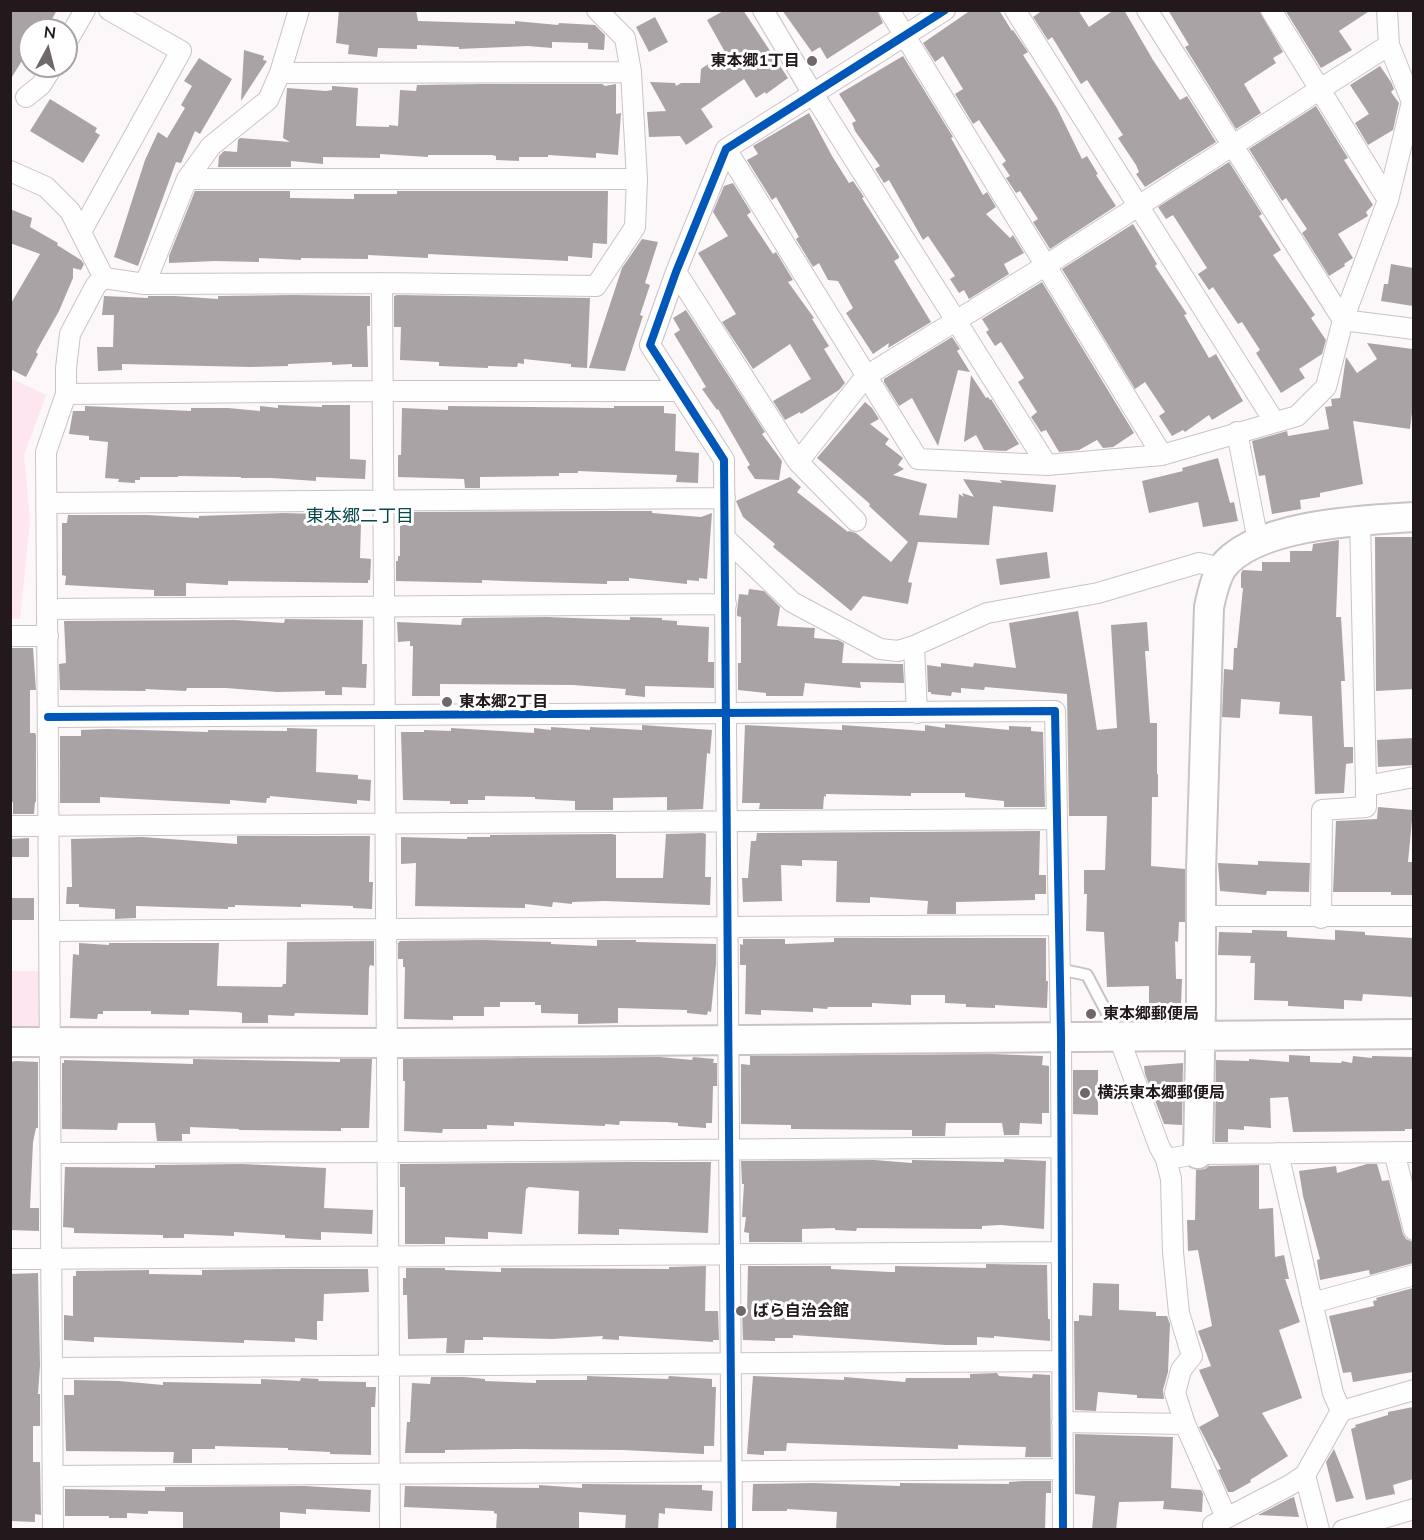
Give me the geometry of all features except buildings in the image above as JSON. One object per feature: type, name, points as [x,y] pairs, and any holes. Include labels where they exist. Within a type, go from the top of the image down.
[{"type":"street","points":[[81,232],[181,51],[109,10]]},
{"type":"street","points":[[145,284],[187,179],[211,146],[268,100],[280,74],[299,10]]},
{"type":"street","points":[[53,1530],[46,452],[66,394],[70,334],[96,285],[104,278],[145,284],[382,283],[596,286],[635,227],[637,179],[631,72],[625,38],[597,10]]},
{"type":"street","points":[[764,10],[813,94],[1047,465]]},
{"type":"street","points":[[889,10],[1162,455]]},
{"type":"street","points":[[732,1530],[724,460],[650,345],[676,272],[726,149],[906,37],[945,10]]},
{"type":"street","points":[[1016,10],[1274,421]]},
{"type":"street","points":[[1147,10],[1343,320]]},
{"type":"street","points":[[1271,10],[1388,200]]},
{"type":"street","points":[[726,149],[918,459],[1047,465],[1162,455],[1297,416],[1326,387],[1343,320],[1388,200],[1413,102],[1389,45],[1387,10]]},
{"type":"street","points":[[798,462],[866,376],[1045,266],[1389,45]]},
{"type":"street","points":[[280,74],[631,72]]},
{"type":"street","points":[[26,97],[41,85],[45,78]]},
{"type":"street","points":[[10,171],[46,187],[70,211],[104,278]]},
{"type":"street","points":[[187,179],[637,179]]},
{"type":"street","points":[[676,272],[798,462],[856,521]]},
{"type":"street","points":[[382,283],[390,1530]]},
{"type":"street","points":[[1343,320],[1413,329]]},
{"type":"street","points":[[66,394],[678,391]]},
{"type":"street","points":[[1238,432],[1258,541]]},
{"type":"street","points":[[47,503],[725,498]]},
{"type":"street","points":[[1198,1154],[1209,607],[1214,587],[1222,568],[1236,555],[1258,541],[1279,534],[1360,520],[1413,517]]},
{"type":"street","points":[[1321,918],[1322,810],[1366,807],[1360,520]]},
{"type":"street","points":[[725,538],[792,602],[880,650],[898,651],[914,646],[987,613],[1098,593],[1199,563],[1222,568]]},
{"type":"street","points":[[47,609],[726,604]]},
{"type":"street","points":[[10,636],[48,636]]},
{"type":"street","points":[[914,646],[917,713]]},
{"type":"street","points":[[48,717],[1055,711],[1061,1036],[1063,1530]]},
{"type":"street","points":[[1366,786],[1413,777]]},
{"type":"street","points":[[10,826],[1057,819]]},
{"type":"street","points":[[1201,916],[1321,918],[1413,916]]},
{"type":"street","points":[[50,931],[1058,925]]},
{"type":"street","points":[[10,1042],[388,1043],[1413,1034]]},
{"type":"street","points":[[1118,1035],[1166,1159],[1171,1179],[1173,1252],[1179,1313],[1192,1356],[1181,1370],[1175,1393],[1220,1523],[1305,1475],[1341,1411],[1413,1390]]},
{"type":"street","points":[[51,1153],[1061,1147]]},
{"type":"street","points":[[1166,1159],[1198,1154],[1404,1152],[1413,1230]]},
{"type":"street","points":[[1278,1153],[1333,1393],[1341,1411]]},
{"type":"street","points":[[10,1259],[1062,1252]]},
{"type":"street","points":[[1312,1303],[1413,1275]]},
{"type":"street","points":[[53,1368],[1062,1361]]},
{"type":"street","points":[[1062,1422],[1185,1424]]},
{"type":"street","points":[[54,1476],[1063,1469]]},
{"type":"street","points":[[1305,1475],[1319,1530]]},
{"type":"street","points":[[1343,1530],[1413,1509]]},
{"type":"lane","points":[[1059,969],[1087,975],[1118,1035]]},
{"type":"shaded area","points":[[11,378],[46,395],[24,455],[30,521],[20,619],[11,619]]},
{"type":"shaded area","points":[[11,971],[40,971],[42,1024],[32,1031],[11,1031]]},
{"type":"cycle path","points":[[732,1530],[724,460],[650,345],[676,272],[726,149],[945,10]]},
{"type":"cycle path","points":[[48,717],[1055,711],[1061,1036],[1063,1530]]},
{"type":"place","name":"東本郷1丁目","points":[[812,61]]},
{"type":"place","name":"東本郷2丁目","points":[[447,702]]},
{"type":"place","name":"東本郷郵便局","points":[[1091,1014]]},
{"type":"place","name":"横浜東本郷郵便局","points":[[1085,1093]]},
{"type":"place","name":"ばら自治会館","points":[[741,1311]]},
{"type":"district","name":"東本郷二丁目","points":[[360,517]]}]
